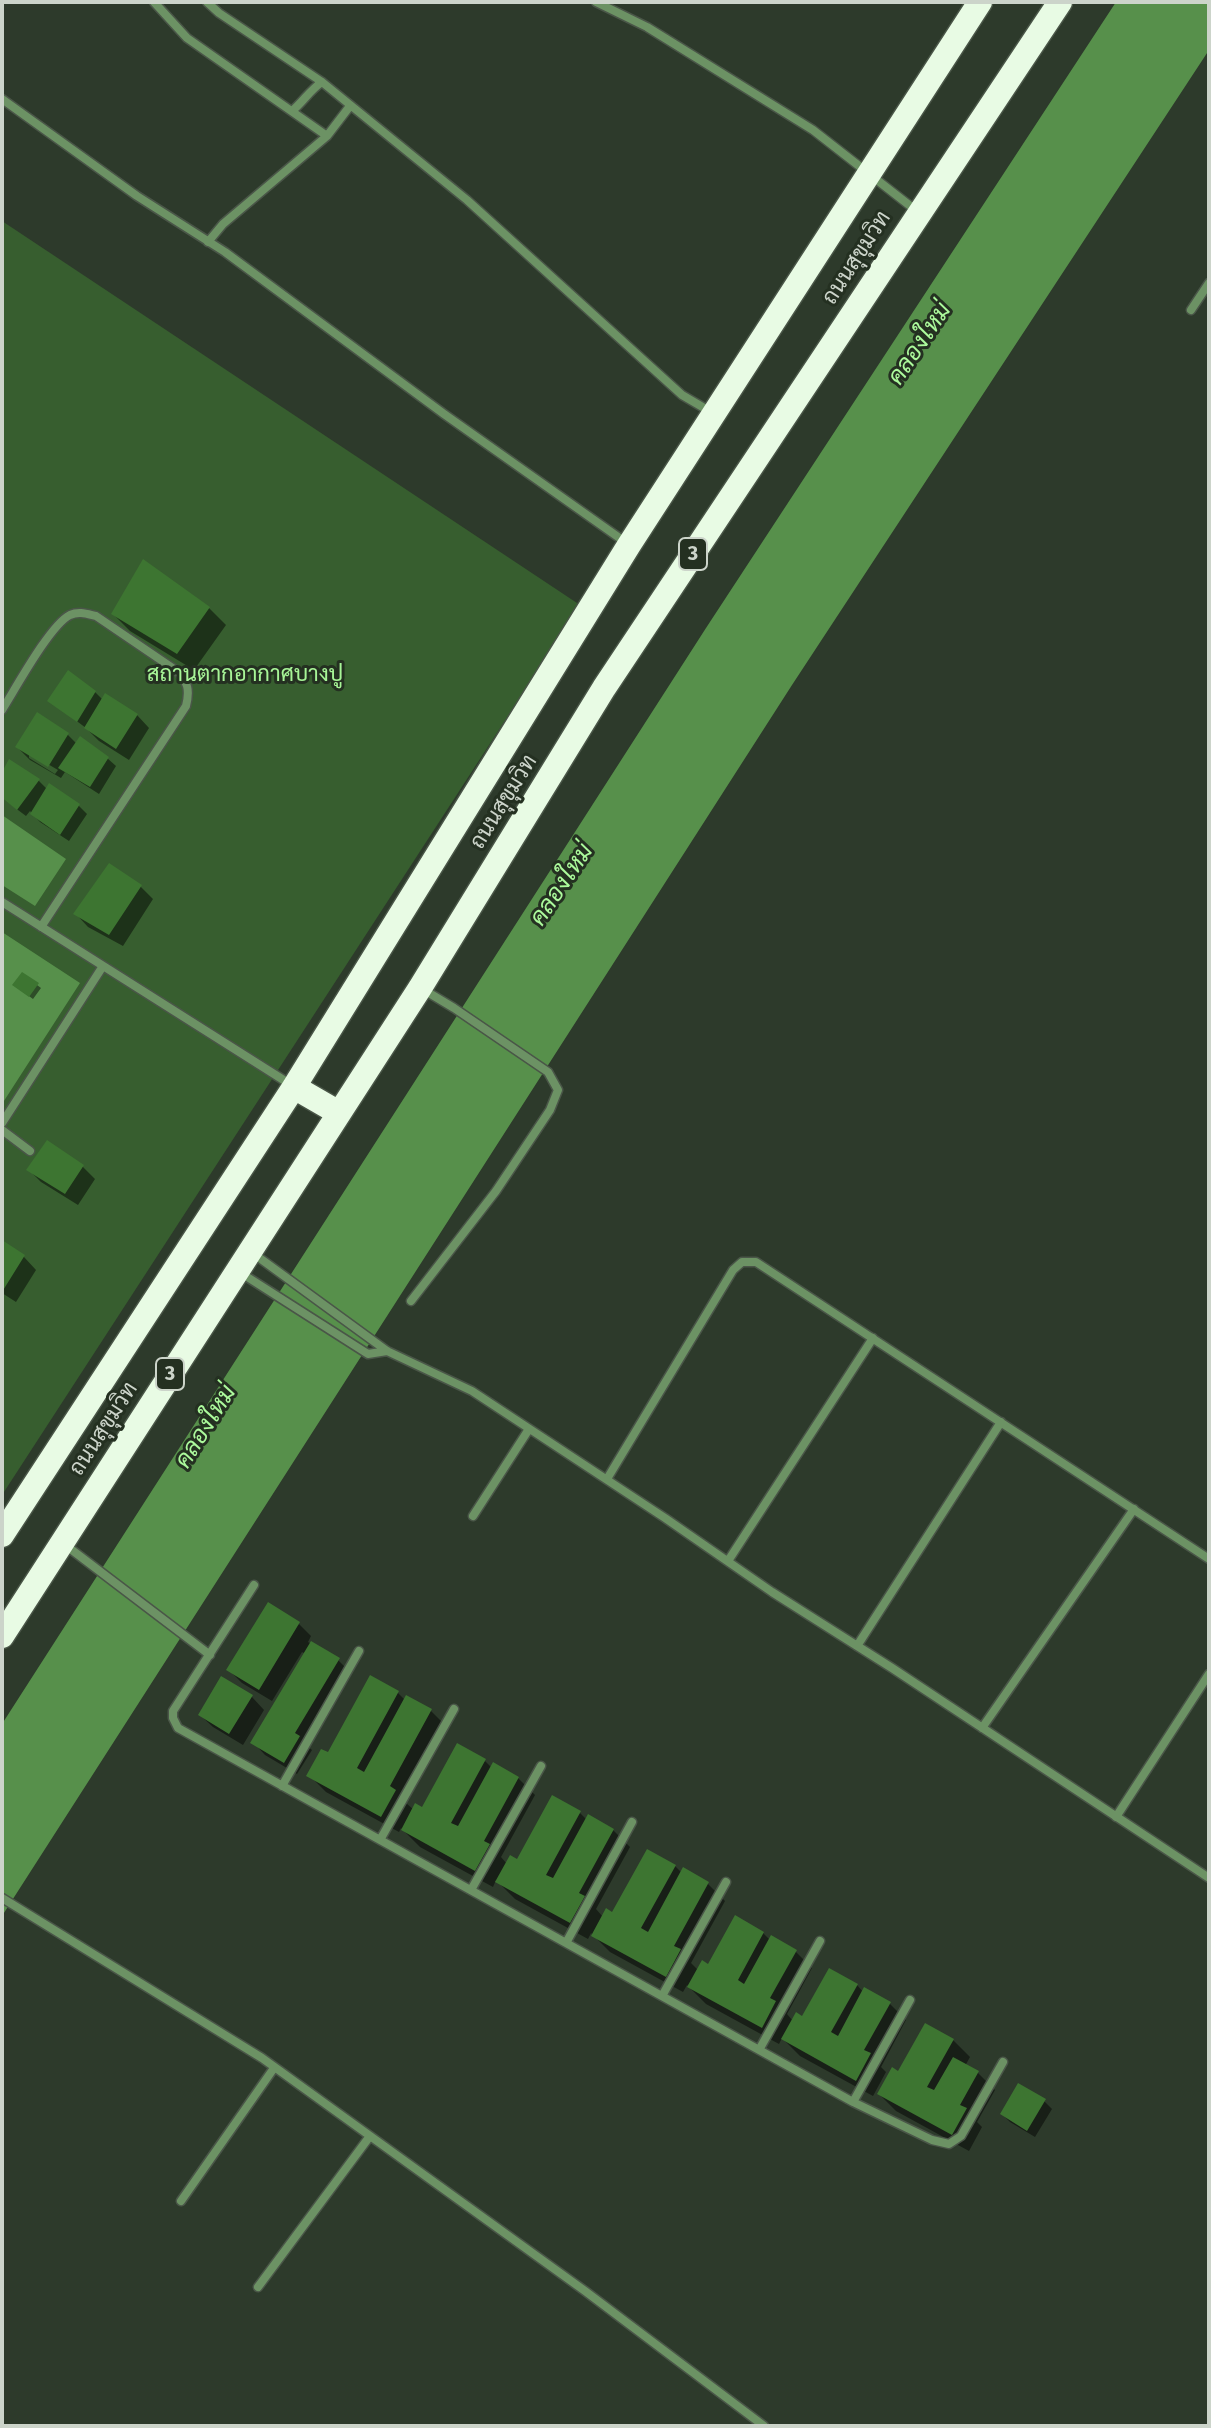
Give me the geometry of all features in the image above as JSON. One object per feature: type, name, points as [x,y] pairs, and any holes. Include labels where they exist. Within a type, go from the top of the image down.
[{"type":"highway","name":"ถนนสุขุมวิท","points":[[2,1535],[294,1087],[629,545],[980,2]]},
{"type":"highway","name":"ถนนสุขุมวิท","points":[[2,1636],[420,988],[604,688],[1060,2]]},
{"type":"highway","points":[[294,1087],[339,1113]]},
{"type":"street","points":[[154,2],[187,38],[276,102],[296,108],[327,136]]},
{"type":"street","points":[[207,2],[322,82],[503,231],[682,395],[714,414]]},
{"type":"street","points":[[596,2],[647,27],[813,130],[919,212]]},
{"type":"street","points":[[296,108],[322,82]]},
{"type":"street","points":[[2,99],[137,196],[208,242],[629,545]]},
{"type":"street","points":[[208,242],[223,224],[327,136],[350,106]]},
{"type":"street","points":[[1191,310],[1209,283]]},
{"type":"street","points":[[2,710],[57,626],[71,615],[83,613],[96,616],[187,681],[189,694],[186,706],[41,927]]},
{"type":"street","points":[[2,902],[294,1087]]},
{"type":"street","points":[[2,1123],[103,966]]},
{"type":"street","points":[[411,1301],[496,1191],[550,1110],[558,1090],[548,1072],[420,988]]},
{"type":"street","points":[[2,1130],[30,1151]]},
{"type":"street","points":[[244,1260],[279,1270],[387,1351],[472,1391],[1209,1878]]},
{"type":"street","points":[[244,1260],[266,1290],[368,1354],[387,1351]]},
{"type":"street","points":[[607,1479],[733,1270],[742,1262],[756,1262],[1209,1559]]},
{"type":"street","points":[[728,1561],[873,1338]]},
{"type":"street","points":[[857,1646],[1001,1422]]},
{"type":"street","points":[[473,1516],[529,1429]]},
{"type":"street","points":[[982,1728],[1134,1509]]},
{"type":"street","points":[[62,1543],[210,1655]]},
{"type":"street","points":[[254,1585],[173,1711],[178,1728],[853,2102],[932,2140],[949,2144],[961,2136],[1003,2062]]},
{"type":"street","points":[[282,1786],[359,1651]]},
{"type":"street","points":[[1116,1817],[1209,1674]]},
{"type":"street","points":[[380,1840],[454,1709]]},
{"type":"street","points":[[471,1890],[541,1766]]},
{"type":"street","points":[[566,1943],[632,1822]]},
{"type":"street","points":[[662,1996],[726,1882]]},
{"type":"street","points":[[2,1898],[274,2068],[585,2291],[764,2426]]},
{"type":"street","points":[[759,2050],[820,1941]]},
{"type":"street","points":[[853,2102],[910,2000]]},
{"type":"street","points":[[181,2201],[274,2068]]},
{"type":"street","points":[[258,2287],[370,2136]]},
{"type":"green space","name":"สถานตากอากาศบางปู","points":[[2,221],[580,605],[2,1495]]},
{"type":"water","name":"คลองใหม่","points":[[1116,2],[1209,2],[1209,50],[792,685],[2,1916],[2,1724],[706,628]]},
{"type":"water","points":[[2,815],[66,859],[35,906],[2,885]]},
{"type":"water","points":[[2,932],[80,983],[2,1104]]},
{"type":"building","points":[[143,559],[210,607],[177,654],[111,614]]},
{"type":"building","points":[[68,670],[96,691],[77,722],[47,701]]},
{"type":"building","points":[[105,693],[138,714],[116,749],[84,728]]},
{"type":"building","points":[[37,712],[69,733],[48,767],[15,747]]},
{"type":"building","points":[[80,736],[109,757],[90,787],[58,768]]},
{"type":"building","points":[[9,759],[40,779],[17,810],[2,798],[2,772]]},
{"type":"building","points":[[49,783],[80,804],[60,835],[30,814]]},
{"type":"building","points":[[109,863],[142,885],[109,935],[73,914]]},
{"type":"building","points":[[22,972],[39,983],[29,997],[12,985]]},
{"type":"building","points":[[47,1140],[84,1165],[65,1194],[26,1170]]},
{"type":"building","points":[[2,1240],[25,1255],[2,1292]]},
{"type":"building","points":[[268,1602],[300,1622],[259,1690],[226,1670]]},
{"type":"building","points":[[311,1641],[340,1658],[295,1733],[300,1736],[284,1763],[250,1743]]},
{"type":"building","points":[[370,1675],[399,1691],[357,1768],[364,1772],[406,1695],[432,1709],[390,1786],[396,1790],[381,1817],[306,1776],[321,1749],[328,1752]]},
{"type":"building","points":[[221,1676],[253,1695],[229,1734],[198,1715]]},
{"type":"building","points":[[457,1743],[486,1759],[451,1823],[458,1826],[493,1762],[519,1777],[484,1841],[490,1844],[475,1871],[401,1830],[415,1803],[422,1807]]},
{"type":"building","points":[[552,1795],[581,1811],[546,1875],[553,1878],[588,1814],[614,1829],[579,1893],[585,1896],[570,1923],[495,1882],[510,1855],[517,1859]]},
{"type":"building","points":[[647,1849],[676,1865],[641,1928],[648,1932],[683,1867],[709,1882],[674,1946],[681,1949],[666,1977],[591,1936],[606,1908],[612,1912]]},
{"type":"building","points":[[735,1915],[764,1932],[738,1980],[744,1984],[771,1935],[797,1950],[770,1998],[776,2001],[762,2028],[687,1987],[702,1960],[708,1964]]},
{"type":"building","points":[[829,1968],[858,1984],[831,2032],[838,2036],[864,1987],[891,2002],[864,2050],[871,2053],[856,2081],[781,2039],[796,2012],[802,2016]]},
{"type":"building","points":[[925,2023],[954,2039],[927,2087],[934,2090],[953,2057],[979,2071],[960,2105],[967,2108],[952,2135],[877,2094],[892,2067],[898,2071]]},
{"type":"building","points":[[1018,2083],[1046,2099],[1027,2131],[1000,2114]]}]
